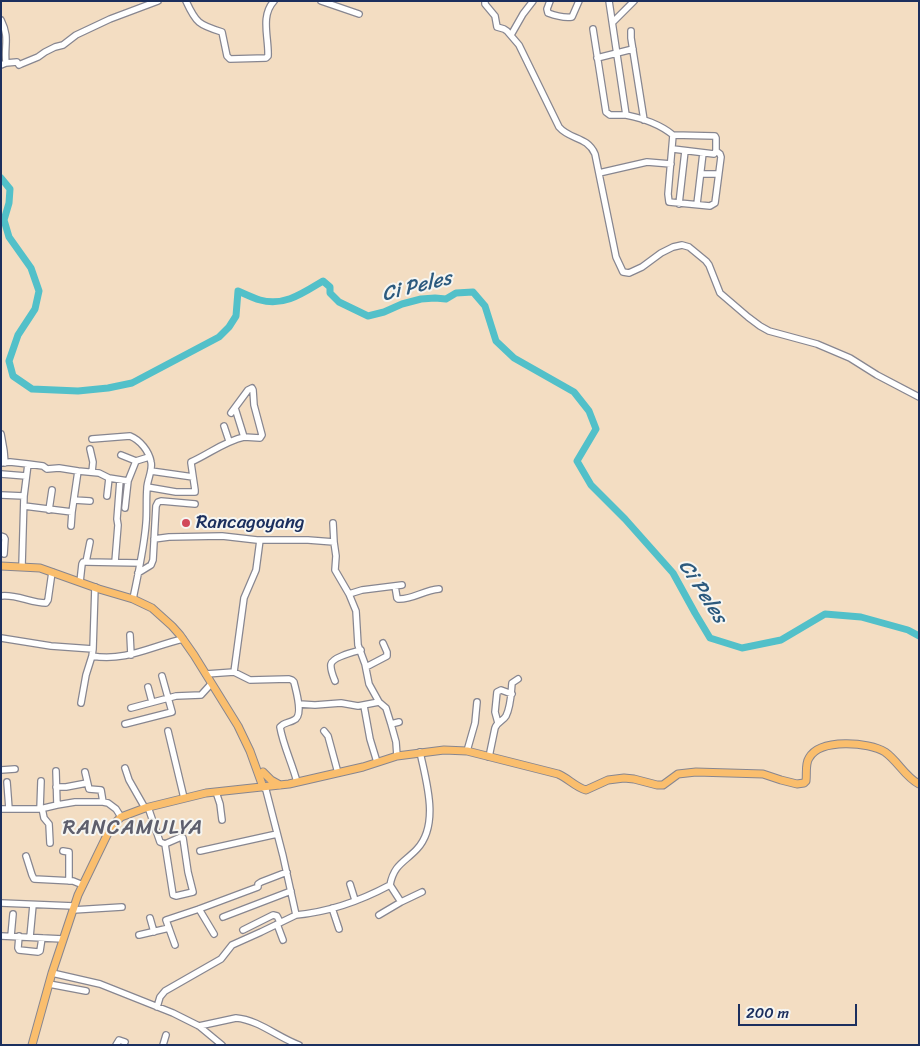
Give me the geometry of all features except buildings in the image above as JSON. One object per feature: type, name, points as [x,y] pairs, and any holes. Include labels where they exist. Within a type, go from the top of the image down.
[{"type":"main road","points":[[1,566],[40,568],[133,599],[152,608],[172,626],[206,674],[238,726],[260,772],[265,788]]},
{"type":"main road","points":[[32,1045],[73,908],[108,833],[121,817],[147,808],[206,792],[265,788],[363,767],[396,756],[453,749],[468,751],[562,775],[586,790],[608,780],[624,778],[663,786],[678,774],[696,772],[763,774],[799,784],[806,782],[808,759],[816,752],[832,745],[865,745],[885,752],[892,757],[919,784]]},
{"type":"main road","points":[[260,772],[280,785]]},
{"type":"main road","points":[[250,788],[256,783],[260,772]]},
{"type":"street","points":[[1,20],[7,36],[4,64],[17,62],[20,65],[55,47],[63,45],[76,36],[110,19],[158,1]]},
{"type":"street","points":[[186,1],[198,22],[222,32],[226,56],[230,60],[266,58],[268,56],[266,24],[268,10],[274,1]]},
{"type":"street","points":[[321,1],[360,14]]},
{"type":"street","points":[[485,1],[485,4],[495,16],[497,28],[504,29],[511,35],[525,56],[559,127],[568,134],[585,141],[595,154],[616,257],[623,272],[629,273],[642,267],[673,247],[682,245],[689,247],[709,265],[720,292],[760,326],[769,331],[817,344],[850,358],[919,396]]},
{"type":"street","points":[[511,35],[533,1]]},
{"type":"street","points":[[550,1],[547,9],[548,13],[570,17],[573,15],[579,1]]},
{"type":"street","points":[[609,1],[626,114]]},
{"type":"street","points":[[613,22],[634,1]]},
{"type":"street","points":[[593,28],[607,114],[626,114],[644,120],[674,135],[715,136],[716,152]]},
{"type":"street","points":[[631,31],[644,120]]},
{"type":"street","points":[[597,58],[633,49]]},
{"type":"street","points":[[674,135],[669,202],[710,206],[715,203],[721,157],[716,152]]},
{"type":"street","points":[[673,149],[714,154],[716,152]]},
{"type":"street","points":[[679,204],[685,151]]},
{"type":"street","points":[[697,204],[703,153]]},
{"type":"street","points":[[599,173],[647,162],[671,164]]},
{"type":"street","points":[[701,174],[718,174]]},
{"type":"street","points":[[147,488],[193,493],[195,491],[191,462],[209,454],[229,441],[244,437],[260,438],[262,435],[254,406],[252,388],[248,390],[231,414]]},
{"type":"street","points":[[236,408],[244,437]]},
{"type":"street","points":[[224,426],[229,441]]},
{"type":"street","points":[[1,434],[4,451],[3,463],[43,466],[47,469],[59,468],[92,472],[109,478],[128,480]]},
{"type":"street","points":[[92,438],[130,436],[140,442],[151,462],[147,488],[143,552],[133,599]]},
{"type":"street","points":[[90,449],[92,472]]},
{"type":"street","points":[[121,455],[136,461],[149,457]]},
{"type":"street","points":[[125,508],[128,480],[136,461]]},
{"type":"street","points":[[22,566],[24,496],[28,464]]},
{"type":"street","points":[[71,526],[78,471]]},
{"type":"street","points":[[151,471],[193,477]]},
{"type":"street","points":[[1,474],[26,476]]},
{"type":"street","points":[[107,496],[109,478]]},
{"type":"street","points":[[115,562],[120,480]]},
{"type":"street","points":[[49,510],[52,490]]},
{"type":"street","points":[[1,495],[24,496]]},
{"type":"street","points":[[74,500],[90,501]]},
{"type":"street","points":[[138,573],[152,563],[156,506],[158,502],[195,504]]},
{"type":"street","points":[[24,506],[72,512]]},
{"type":"street","points":[[332,523],[336,570],[356,611],[358,645],[366,667],[369,684],[379,702],[386,708],[392,724],[396,742],[396,756]]},
{"type":"street","points":[[1,536],[5,539],[4,554]]},
{"type":"street","points":[[154,539],[222,536],[260,540],[334,542]]},
{"type":"street","points":[[234,672],[244,598],[256,570],[260,540]]},
{"type":"street","points":[[86,562],[90,542]]},
{"type":"street","points":[[80,582],[83,562],[140,563]]},
{"type":"street","points":[[1,596],[12,596],[27,601],[46,603],[52,572]]},
{"type":"street","points":[[349,594],[362,590],[399,586],[398,599],[408,599],[427,591],[439,589]]},
{"type":"street","points":[[81,703],[86,675],[93,652],[95,587]]},
{"type":"street","points":[[130,635],[131,655]]},
{"type":"street","points":[[1,638],[93,652],[111,658],[131,655],[183,640]]},
{"type":"street","points":[[366,667],[387,656],[383,643]]},
{"type":"street","points":[[335,681],[331,667],[333,661],[360,650]]},
{"type":"street","points":[[206,674],[234,672],[250,680],[289,679],[294,682],[299,704],[299,714],[293,721],[283,723],[280,726],[297,782]]},
{"type":"street","points":[[125,724],[172,712],[162,676]]},
{"type":"street","points":[[489,757],[495,728],[505,718],[512,694],[512,683],[518,679]]},
{"type":"street","points":[[131,708],[176,696],[201,695],[211,684]]},
{"type":"street","points":[[148,687],[152,702]]},
{"type":"street","points":[[498,723],[495,712],[497,692],[501,690],[512,694]]},
{"type":"street","points":[[299,704],[341,703],[364,706],[379,702]]},
{"type":"street","points":[[468,751],[475,723],[477,702]]},
{"type":"street","points":[[364,706],[370,739],[377,762]]},
{"type":"street","points":[[392,724],[399,722]]},
{"type":"street","points":[[168,731],[184,798]]},
{"type":"street","points":[[324,731],[328,736],[338,773]]},
{"type":"street","points":[[402,902],[390,885],[393,873],[420,846],[430,822],[430,800],[420,752]]},
{"type":"street","points":[[125,768],[129,780],[147,808],[160,842],[166,844],[183,838],[193,892],[173,895],[166,844]]},
{"type":"street","points":[[1,770],[15,769]]},
{"type":"street","points":[[56,771],[57,804]]},
{"type":"street","points":[[85,772],[88,789],[101,790],[102,802]]},
{"type":"street","points":[[41,781],[41,808],[44,818],[49,824],[50,842]]},
{"type":"street","points":[[7,782],[9,809]]},
{"type":"street","points":[[56,787],[87,784]]},
{"type":"street","points":[[265,788],[296,914]]},
{"type":"street","points":[[216,792],[222,820]]},
{"type":"street","points":[[1,809],[41,808],[75,802],[102,802],[116,808],[121,817]]},
{"type":"street","points":[[200,851],[277,834]]},
{"type":"street","points":[[63,851],[69,852],[69,881]]},
{"type":"street","points":[[26,856],[34,879],[73,881],[83,885]]},
{"type":"street","points":[[175,945],[166,920],[258,887],[258,884],[261,882],[287,872]]},
{"type":"street","points":[[350,884],[355,900]]},
{"type":"street","points":[[157,1007],[160,997],[165,991],[221,959],[232,945],[296,914],[332,908],[374,893],[390,885]]},
{"type":"street","points":[[224,917],[291,891]]},
{"type":"street","points":[[379,915],[422,892]]},
{"type":"street","points":[[1,903],[73,908],[122,907]]},
{"type":"street","points":[[30,937],[32,905]]},
{"type":"street","points":[[332,908],[339,929]]},
{"type":"street","points":[[199,909],[214,934]]},
{"type":"street","points":[[11,936],[13,914]]},
{"type":"street","points":[[243,930],[273,915],[277,916],[283,940]]},
{"type":"street","points":[[150,918],[154,932]]},
{"type":"street","points":[[139,935],[169,928]]},
{"type":"street","points":[[1,936],[63,939]]},
{"type":"street","points":[[19,936],[19,950],[38,952],[40,951],[42,938]]},
{"type":"street","points":[[52,973],[100,984],[173,1013],[199,1026],[222,1045]]},
{"type":"street","points":[[49,984],[86,991]]},
{"type":"street","points":[[199,1026],[236,1018],[242,1019],[264,1026],[281,1037],[299,1045]]},
{"type":"street","points":[[163,1045],[166,1035]]},
{"type":"street","points":[[116,1045],[119,1040],[125,1042]]},
{"type":"waterway","name":"Ci Peles","points":[[1,178],[10,189],[9,203],[4,220],[9,237],[31,268],[39,291],[35,309],[18,335],[9,361],[13,376],[32,389],[78,391],[132,383],[219,337],[236,316],[238,291],[260,300],[277,302],[293,298],[323,281],[330,287],[330,293],[339,302],[368,316],[421,299],[446,299],[456,293],[473,292],[485,306],[496,341],[514,358],[574,392],[589,411],[596,429],[577,461],[591,485],[625,519],[673,573],[710,638],[742,648],[781,640],[825,614],[861,617],[908,630],[919,636]]},
{"type":"place","name":"Rancagoyang","points":[[186,523]]},
{"type":"district","name":"RANCAMULYA","points":[[133,829]]}]
